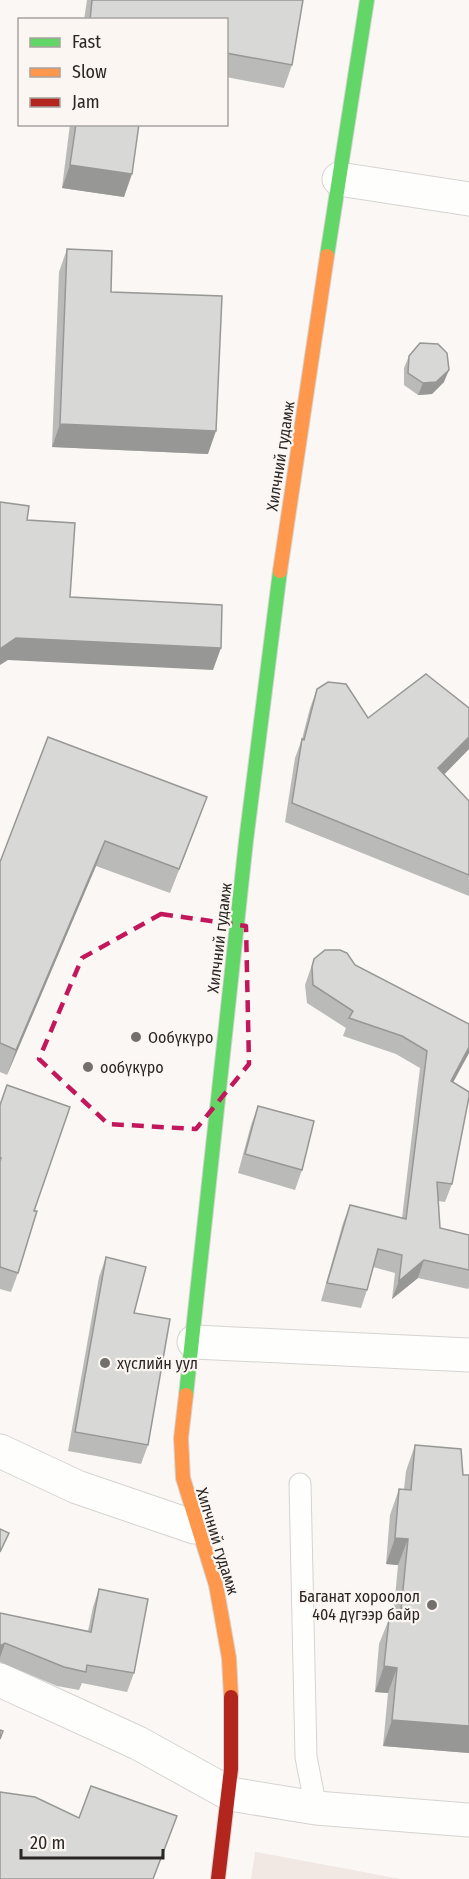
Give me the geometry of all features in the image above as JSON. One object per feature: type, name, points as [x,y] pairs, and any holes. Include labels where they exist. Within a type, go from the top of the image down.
[{"type":"main road","name":"Хилчний гудамж","points":[[218,1879],[230,1794],[232,1731],[224,1623],[215,1581],[195,1527],[180,1462],[181,1435],[194,1342],[232,966],[281,560],[367,0]]},
{"type":"street","points":[[339,179],[469,199]]},
{"type":"street","points":[[194,1342],[469,1355]]},
{"type":"street","points":[[0,1451],[77,1487],[195,1527]]},
{"type":"street","points":[[0,1680],[138,1743],[230,1794],[316,1808],[469,1820]]},
{"type":"lane","points":[[300,1484],[306,1757],[316,1808]]},
{"type":"highlighted area","points":[[161,914],[246,926],[249,1064],[196,1129],[108,1124],[39,1059],[82,958]]},
{"type":"shaded area","points":[[256,1852],[401,1879],[251,1879]]},
{"type":"building","points":[[92,0],[303,0],[292,65],[228,53],[228,18],[90,18]]},
{"type":"building","points":[[76,126],[139,126],[132,174],[70,165]]},
{"type":"building","points":[[67,249],[112,251],[111,292],[222,296],[216,431],[60,424]]},
{"type":"building","points":[[420,343],[438,344],[447,353],[449,370],[436,382],[423,383],[408,373],[409,356]]},
{"type":"building","points":[[0,502],[29,506],[27,520],[75,523],[70,597],[222,605],[221,648],[16,638],[0,649]]},
{"type":"building","points":[[426,674],[469,708],[469,737],[438,768],[469,801],[469,875],[292,803],[302,739],[304,740],[317,689],[328,682],[346,684],[368,718]]},
{"type":"building","points":[[48,737],[207,797],[179,869],[105,841],[16,1050],[0,1043],[0,862]]},
{"type":"building","points":[[325,950],[340,950],[347,953],[355,965],[469,1024],[469,1047],[451,1081],[469,1092],[452,1184],[437,1182],[440,1228],[469,1235],[469,1270],[424,1260],[399,1281],[402,1255],[378,1249],[367,1290],[327,1283],[350,1205],[406,1219],[427,1051],[402,1036],[349,1018],[353,1011],[313,985],[314,959]]},
{"type":"building","points":[[7,1085],[70,1107],[34,1211],[37,1211],[18,1273],[0,1267],[0,1105]]},
{"type":"building","points":[[258,1106],[314,1121],[302,1170],[245,1154]]},
{"type":"building","points":[[106,1257],[146,1267],[134,1313],[170,1319],[148,1445],[75,1432]]},
{"type":"building","name":"Баганат хороолол 404 дүгээр байр","points":[[415,1445],[461,1449],[463,1475],[469,1475],[469,1726],[392,1720],[397,1668],[384,1666],[389,1619],[400,1620],[408,1539],[395,1538],[399,1489],[411,1490]]},
{"type":"building","points":[[0,1529],[9,1533],[0,1552]]},
{"type":"building","points":[[99,1589],[148,1599],[134,1673],[87,1665],[86,1672],[64,1667],[5,1643],[0,1646],[0,1613],[91,1632]]},
{"type":"building","points":[[91,1786],[177,1816],[153,1879],[0,1879],[0,1792],[35,1797],[79,1818]]},
{"type":"traffic: fast","points":[[327,256],[367,0]]},
{"type":"traffic: fast","points":[[186,1395],[246,841],[280,571]]},
{"type":"traffic: slow","points":[[280,571],[327,256]]},
{"type":"traffic: slow","points":[[186,1395],[181,1438],[183,1478],[216,1585],[229,1658],[231,1697]]},
{"type":"traffic: jam","points":[[218,1879],[231,1769],[231,1697]]},
{"type":"place","name":"Ообүкүро","points":[[136,1037]]},
{"type":"place","name":"ообүкүро","points":[[88,1067]]},
{"type":"place","name":"хүслийн уул","points":[[105,1363]]},
{"type":"place","name":"Баганат хороолол 404 дүгээр байр","points":[[432,1605]]}]
